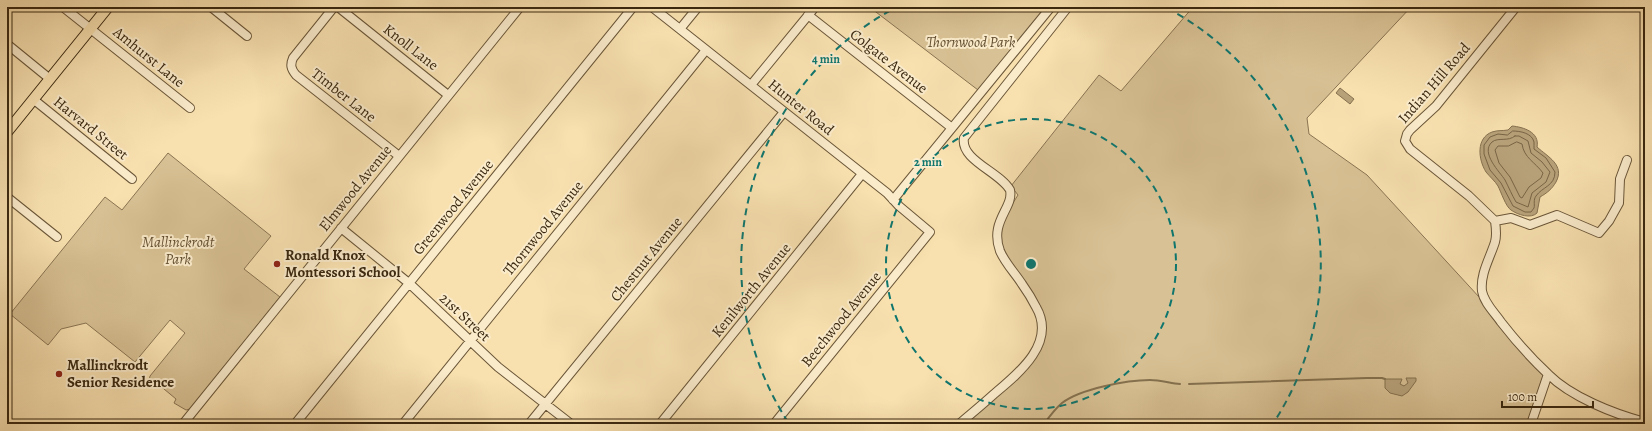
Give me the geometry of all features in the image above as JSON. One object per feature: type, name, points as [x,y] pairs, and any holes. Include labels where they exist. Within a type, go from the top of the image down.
[{"type":"main road","points":[[7,132],[108,7]]},
{"type":"street","name":"Amhurst Lane","points":[[64,7],[190,108]]},
{"type":"street","points":[[210,7],[247,36]]},
{"type":"street","name":"Timber Lane","points":[[334,7],[293,58],[291,65],[292,68],[296,75],[399,156]]},
{"type":"street","name":"Knoll Lane","points":[[338,7],[448,95]]},
{"type":"street","name":"Elmwood Avenue","points":[[183,424],[520,7]]},
{"type":"street","name":"Greenwood Avenue","points":[[295,424],[633,7]]},
{"type":"street","name":"Hunter Road","points":[[652,7],[862,174],[930,232]]},
{"type":"street","points":[[680,29],[698,7]]},
{"type":"street","points":[[750,85],[814,7]]},
{"type":"street","points":[[893,200],[1051,7]]},
{"type":"street","points":[[960,424],[1025,366],[1037,349],[1042,328],[1040,315],[1036,307],[1022,284],[1009,267],[1000,250],[997,230],[1010,199],[1010,190],[1002,181],[966,152],[963,143],[964,138],[966,133],[1068,7]]},
{"type":"street","name":"Indian Hill Road","points":[[1495,220],[1469,196],[1410,149],[1407,146],[1406,137],[1410,130],[1436,106],[1516,7]]},
{"type":"street","name":"Colgate Avenue","points":[[808,15],[952,128]]},
{"type":"street","name":"Harvard Street","points":[[7,44],[50,79]]},
{"type":"street","name":"Thornwood Avenue","points":[[403,424],[706,50]]},
{"type":"street","name":"Harvard Street","points":[[33,99],[132,179]]},
{"type":"street","name":"Chestnut Avenue","points":[[529,424],[784,112]]},
{"type":"street","points":[[1627,160],[1620,179],[1619,203],[1609,221],[1599,232],[1557,215],[1530,225],[1511,218],[1495,220],[1495,240],[1482,277],[1483,294],[1486,301],[1506,327],[1548,374],[1580,396],[1645,422]]},
{"type":"street","name":"Kenilworth Avenue","points":[[660,424],[862,174]]},
{"type":"street","points":[[7,196],[57,236]]},
{"type":"street","name":"21st Street","points":[[341,228],[410,284],[498,367],[571,424]]},
{"type":"street","name":"Beechwood Avenue","points":[[774,424],[930,232]]},
{"type":"street","points":[[1531,424],[1548,374]]},
{"type":"green space","name":"Thornwood Park","points":[[873,7],[1046,7],[978,90],[872,9]]},
{"type":"green space","points":[[1193,7],[1411,7],[1307,118],[1309,134],[1367,175],[1480,298],[1513,343],[1543,373],[1544,375],[1529,424],[964,424],[1019,375],[1045,326],[1017,279],[1000,240],[1000,230],[1003,221],[1018,195],[1011,186],[1099,75],[1121,91]]},
{"type":"green space","name":"Mallinckrodt Park","points":[[168,153],[271,236],[244,269],[280,297],[190,409],[186,410],[174,403],[176,399],[158,384],[155,387],[149,381],[150,376],[185,333],[170,320],[135,362],[86,323],[61,329],[48,345],[10,314],[105,197],[122,210]]},
{"type":"water","points":[[1340,88],[1354,99],[1350,104],[1336,93]]},
{"type":"water","points":[[1512,126],[1530,131],[1536,138],[1537,147],[1557,166],[1558,176],[1556,182],[1549,191],[1540,197],[1537,213],[1531,216],[1521,215],[1509,208],[1505,203],[1498,186],[1486,172],[1481,161],[1480,149],[1483,139],[1492,132],[1508,130]]},
{"type":"water","points":[[1406,378],[1416,378],[1416,381],[1408,392],[1402,396],[1390,393],[1385,388],[1385,379],[1402,379],[1400,384],[1404,386],[1408,383]]},
{"type":"waterway","points":[[1189,384],[1367,378],[1385,379]]},
{"type":"waterway","points":[[1044,424],[1062,403],[1070,398],[1104,386],[1140,380],[1154,380],[1180,384]]},
{"type":"place","name":"Ronald Knox Montessori School","points":[[277,264]]},
{"type":"place","name":"Mallinckrodt Senior Residence","points":[[59,374]]}]
